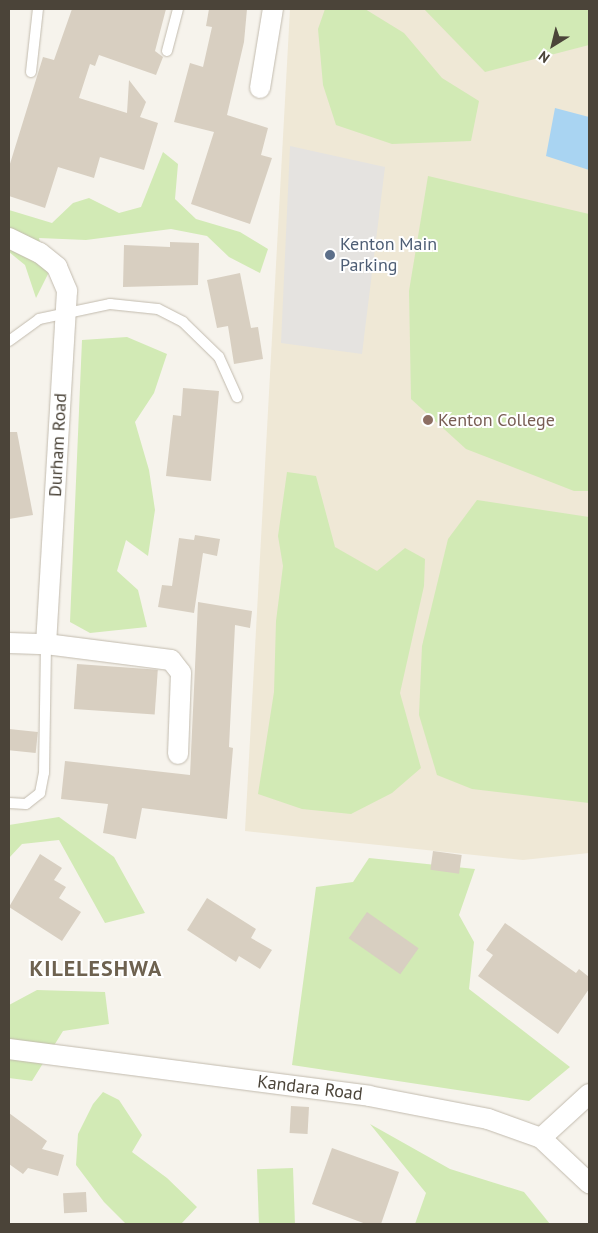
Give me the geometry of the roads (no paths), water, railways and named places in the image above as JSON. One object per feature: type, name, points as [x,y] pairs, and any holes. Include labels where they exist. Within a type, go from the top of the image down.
[{"type":"street","points":[[260,88],[273,9]]},
{"type":"street","name":"Durham Road","points":[[9,238],[40,253],[57,268],[67,291],[46,644]]},
{"type":"street","points":[[9,643],[46,644],[171,660],[181,672],[178,754]]},
{"type":"street","name":"Kandara Road","points":[[9,1049],[369,1096],[488,1119],[541,1138],[589,1183]]},
{"type":"street","points":[[541,1138],[589,1094]]},
{"type":"lane","points":[[31,72],[38,9]]},
{"type":"lane","points":[[167,51],[178,9]]},
{"type":"lane","points":[[9,341],[39,319],[110,304],[158,309],[183,322],[219,357],[237,397]]},
{"type":"lane","points":[[9,803],[26,804],[40,793],[44,773],[46,644]]},
{"type":"water","points":[[555,108],[589,117],[589,170],[546,156]]},
{"type":"place","name":"Kenton Main Parking","points":[[330,255]]},
{"type":"place","name":"Kenton College","points":[[428,420]]},
{"type":"district","name":"KILELESHWA","points":[[96,969]]}]
